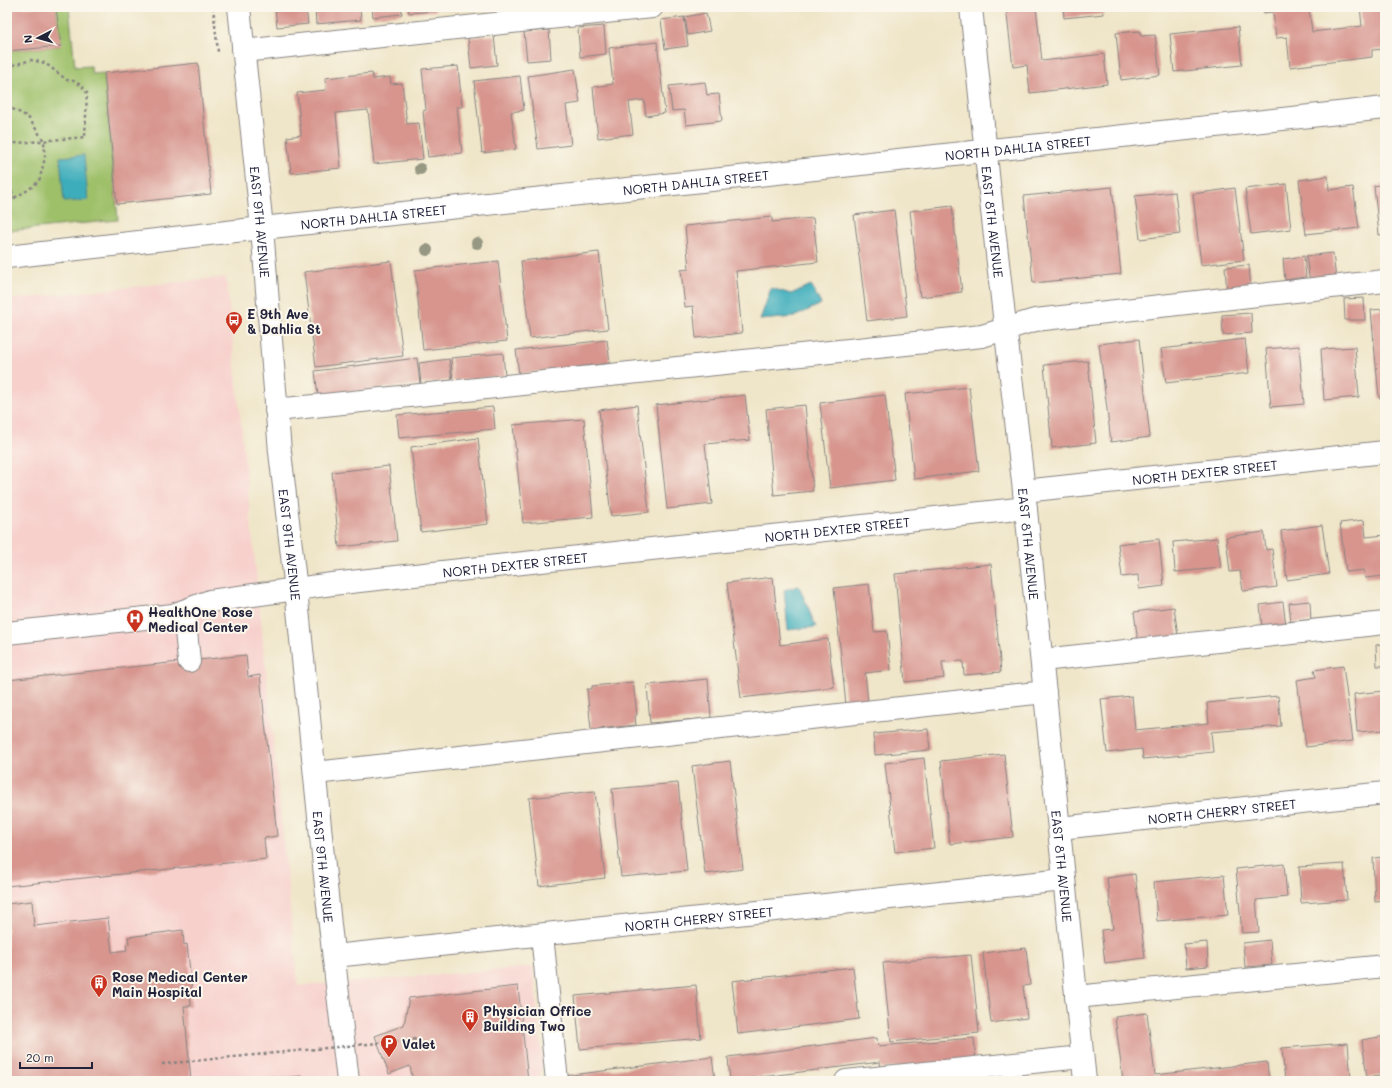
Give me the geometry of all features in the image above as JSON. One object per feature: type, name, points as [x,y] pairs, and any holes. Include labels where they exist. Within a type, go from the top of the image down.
[{"type":"street","name":"EAST 9TH AVENUE","points":[[239,7],[262,228],[280,452],[348,1081]]},
{"type":"street","points":[[244,51],[652,7]]},
{"type":"street","name":"EAST 8TH AVENUE","points":[[971,7],[1046,692],[1085,1081]]},
{"type":"street","name":"NORTH DAHLIA STREET","points":[[7,258],[262,228],[1385,108]]},
{"type":"street","points":[[276,410],[982,336],[1034,320],[1385,281]]},
{"type":"street","name":"NORTH DEXTER STREET","points":[[7,633],[173,615],[210,601],[332,584],[1025,500],[1385,452]]},
{"type":"street","points":[[184,611],[189,661]]},
{"type":"street","points":[[1042,660],[1385,623]]},
{"type":"street","points":[[315,774],[1046,692]]},
{"type":"street","name":"NORTH CHERRY STREET","points":[[1060,828],[1385,793]]},
{"type":"street","name":"NORTH CHERRY STREET","points":[[334,956],[1064,880]]},
{"type":"street","points":[[542,935],[557,1081]]},
{"type":"street","points":[[1076,997],[1385,966]]},
{"type":"street","points":[[846,1081],[1082,1057]]},
{"type":"path","points":[[213,7],[219,57]]},
{"type":"path","points":[[7,66],[31,60],[45,63],[67,80],[74,81],[82,86],[87,93],[85,137],[7,144]]},
{"type":"path","points":[[7,106],[28,117],[44,141],[45,158],[38,181],[15,199],[7,202]]},
{"type":"path","points":[[7,180],[15,199]]},
{"type":"path","points":[[162,1064],[419,1039]]},
{"type":"shaded area","name":"HealthOne Rose Medical Center","points":[[226,277],[298,986],[533,967],[543,1067],[538,1081],[7,1081],[7,300]]},
{"type":"green space","points":[[56,7],[69,7],[75,67],[91,66],[92,74],[104,73],[118,220],[7,231],[7,51],[60,46]]},
{"type":"water","points":[[84,155],[88,200],[64,202],[60,157]]},
{"type":"water","points":[[811,285],[821,304],[794,317],[760,320],[771,288],[791,294]]},
{"type":"water","points":[[799,586],[816,627],[788,630],[784,590]]},
{"type":"building","points":[[7,7],[56,7],[61,46],[7,51]]},
{"type":"building","points":[[275,7],[306,7],[308,24],[277,27]]},
{"type":"building","points":[[315,7],[360,7],[361,20],[316,24]]},
{"type":"building","points":[[372,7],[401,7],[402,14],[373,17]]},
{"type":"building","points":[[408,7],[436,7],[436,11],[409,13]]},
{"type":"building","points":[[447,7],[475,7],[475,8],[448,10]]},
{"type":"building","points":[[1006,7],[1036,7],[1042,61],[1104,54],[1107,84],[1030,93],[1027,65],[1013,67]]},
{"type":"building","points":[[1063,7],[1103,7],[1104,14],[1064,18]]},
{"type":"building","points":[[1263,7],[1309,7],[1312,32],[1362,26],[1360,7],[1385,7],[1385,49],[1372,50],[1372,57],[1290,67],[1287,37],[1276,38],[1273,12],[1264,13]]},
{"type":"building","points":[[706,13],[710,31],[688,35],[685,17]]},
{"type":"building","points":[[684,17],[688,46],[665,49],[661,20]]},
{"type":"building","points":[[604,26],[606,54],[580,57],[578,28]]},
{"type":"building","points":[[1238,27],[1242,65],[1174,72],[1170,34]]},
{"type":"building","points":[[549,30],[551,59],[527,61],[524,32]]},
{"type":"building","points":[[1140,31],[1141,36],[1155,35],[1160,75],[1121,80],[1116,33]]},
{"type":"building","points":[[494,35],[497,65],[471,68],[468,38]]},
{"type":"building","points":[[657,42],[665,113],[646,116],[644,100],[629,102],[633,134],[598,138],[593,87],[613,84],[609,48]]},
{"type":"building","points":[[198,63],[211,194],[117,204],[104,73]]},
{"type":"building","points":[[458,66],[462,107],[457,107],[462,153],[428,157],[423,111],[426,110],[422,69]]},
{"type":"building","points":[[575,69],[580,103],[566,105],[571,145],[538,149],[528,76]]},
{"type":"building","points":[[372,73],[373,79],[390,77],[391,84],[402,83],[407,124],[419,123],[423,159],[374,164],[368,110],[336,113],[341,168],[291,173],[287,137],[301,135],[297,93],[326,90],[325,78]]},
{"type":"building","points":[[520,76],[524,110],[511,112],[516,149],[482,153],[474,81]]},
{"type":"building","points":[[705,82],[707,95],[719,94],[722,121],[686,125],[684,110],[672,111],[669,86]]},
{"type":"building","points":[[1328,176],[1329,190],[1353,187],[1359,228],[1306,234],[1299,180]]},
{"type":"building","points":[[1286,184],[1291,229],[1251,234],[1245,189]]},
{"type":"building","points":[[1385,184],[1385,234],[1379,235],[1374,186]]},
{"type":"building","points":[[1112,187],[1121,274],[1033,283],[1024,196]]},
{"type":"building","points":[[1235,188],[1244,260],[1201,265],[1193,194]]},
{"type":"building","points":[[1175,192],[1180,234],[1140,239],[1135,196]]},
{"type":"building","points":[[952,206],[962,292],[920,297],[910,211]]},
{"type":"building","points":[[894,210],[907,316],[867,321],[854,215]]},
{"type":"building","points":[[772,217],[772,222],[813,218],[818,262],[736,271],[742,333],[696,338],[693,306],[685,307],[681,270],[689,269],[685,226]]},
{"type":"building","points":[[599,252],[608,329],[530,338],[521,261]]},
{"type":"building","points":[[1333,253],[1336,280],[1310,283],[1306,256]]},
{"type":"building","points":[[1304,256],[1306,277],[1285,280],[1283,259]]},
{"type":"building","points":[[391,261],[403,356],[316,367],[304,272]]},
{"type":"building","points":[[498,261],[507,341],[423,350],[415,270]]},
{"type":"building","points":[[1249,265],[1251,291],[1227,293],[1225,267]]},
{"type":"building","points":[[1364,298],[1365,320],[1345,320],[1344,299]]},
{"type":"building","points":[[1385,309],[1385,398],[1379,398],[1371,310]]},
{"type":"building","points":[[1251,313],[1252,333],[1223,335],[1222,315]]},
{"type":"building","points":[[1139,339],[1150,437],[1111,442],[1099,344]]},
{"type":"building","points":[[1245,339],[1249,373],[1166,383],[1161,349]]},
{"type":"building","points":[[607,340],[610,363],[519,374],[516,350]]},
{"type":"building","points":[[1299,346],[1304,404],[1271,407],[1266,349]]},
{"type":"building","points":[[1355,347],[1359,397],[1324,400],[1321,349]]},
{"type":"building","points":[[503,353],[505,376],[453,381],[451,358]]},
{"type":"building","points":[[417,358],[420,384],[318,396],[315,371]]},
{"type":"building","points":[[449,359],[452,380],[421,384],[419,363]]},
{"type":"building","points":[[1088,361],[1096,443],[1052,448],[1044,365]]},
{"type":"building","points":[[969,387],[979,471],[914,479],[905,394]]},
{"type":"building","points":[[745,395],[750,440],[705,444],[712,504],[667,509],[656,405]]},
{"type":"building","points":[[885,395],[895,480],[830,488],[820,403]]},
{"type":"building","points":[[637,405],[649,512],[611,516],[599,410]]},
{"type":"building","points":[[805,405],[813,491],[774,495],[766,409]]},
{"type":"building","points":[[493,407],[495,429],[399,438],[397,415]]},
{"type":"building","points":[[584,419],[593,517],[523,523],[513,425]]},
{"type":"building","points":[[478,438],[488,524],[421,532],[411,447]]},
{"type":"building","points":[[389,466],[397,541],[339,547],[332,472]]},
{"type":"building","points":[[1364,520],[1366,537],[1385,535],[1385,576],[1365,578],[1364,570],[1346,572],[1340,523]]},
{"type":"building","points":[[1322,525],[1329,574],[1287,580],[1281,531]]},
{"type":"building","points":[[1264,532],[1266,550],[1272,549],[1277,587],[1243,591],[1240,571],[1230,572],[1226,537]]},
{"type":"building","points":[[1217,538],[1221,568],[1175,572],[1173,542]]},
{"type":"building","points":[[1159,539],[1164,586],[1139,589],[1138,575],[1122,577],[1118,544]]},
{"type":"building","points":[[991,564],[1001,672],[964,675],[963,661],[942,662],[944,678],[905,682],[895,574]]},
{"type":"building","points":[[773,577],[780,645],[828,639],[834,687],[741,698],[727,583]]},
{"type":"building","points":[[869,584],[874,632],[887,631],[891,670],[865,673],[868,703],[846,705],[834,588]]},
{"type":"building","points":[[1310,601],[1311,622],[1291,623],[1289,603]]},
{"type":"building","points":[[1283,602],[1286,626],[1262,628],[1260,605]]},
{"type":"building","points":[[1174,607],[1178,636],[1138,642],[1134,612]]},
{"type":"building","points":[[1385,644],[1385,666],[1377,666],[1376,645]]},
{"type":"building","points":[[246,655],[248,677],[260,675],[277,836],[264,838],[266,859],[7,886],[7,680]]},
{"type":"building","points":[[1343,666],[1353,741],[1306,747],[1297,680],[1316,677],[1314,670]]},
{"type":"building","points":[[708,679],[711,718],[650,723],[647,685]]},
{"type":"building","points":[[633,682],[637,715],[635,716],[636,725],[591,730],[587,689],[592,689],[592,686]]},
{"type":"building","points":[[1385,691],[1385,730],[1357,732],[1354,694]]},
{"type":"building","points":[[1132,696],[1135,730],[1209,723],[1207,703],[1278,696],[1281,726],[1211,732],[1213,752],[1143,759],[1142,749],[1107,753],[1101,699]]},
{"type":"building","points":[[928,729],[930,750],[875,755],[874,734]]},
{"type":"building","points":[[1004,754],[1013,837],[950,844],[941,761]]},
{"type":"building","points":[[924,758],[934,848],[895,852],[885,763]]},
{"type":"building","points":[[730,761],[743,869],[705,874],[692,766]]},
{"type":"building","points":[[678,783],[687,871],[621,877],[612,789]]},
{"type":"building","points":[[595,791],[605,878],[539,886],[529,798]]},
{"type":"building","points":[[1385,857],[1385,901],[1375,902],[1373,858]]},
{"type":"building","points":[[1284,864],[1287,897],[1256,900],[1259,932],[1242,933],[1236,869]]},
{"type":"building","points":[[1344,864],[1347,900],[1301,903],[1299,867]]},
{"type":"building","points":[[1135,874],[1145,958],[1105,963],[1101,930],[1113,929],[1107,878]]},
{"type":"building","points":[[1224,875],[1228,915],[1157,921],[1154,882]]},
{"type":"building","name":"Rose Medical Center Main Hospital","points":[[32,901],[34,926],[108,918],[112,952],[127,950],[126,945],[129,944],[128,937],[183,930],[184,945],[187,944],[192,990],[190,991],[191,1006],[184,1006],[191,1081],[7,1081],[7,904]]},
{"type":"building","points":[[1270,940],[1272,965],[1245,967],[1243,943]]},
{"type":"building","points":[[1207,942],[1208,966],[1186,968],[1184,944]]},
{"type":"building","points":[[1026,948],[1030,985],[1023,986],[1027,1018],[991,1023],[983,953]]},
{"type":"building","points":[[971,955],[979,1033],[891,1042],[883,963]]},
{"type":"building","points":[[853,967],[859,1019],[738,1034],[732,981]]},
{"type":"building","points":[[696,985],[701,1038],[580,1049],[575,996]]},
{"type":"building","name":"Physician Office Building Two","points":[[518,986],[528,1081],[413,1081],[410,1066],[389,1074],[375,1036],[404,1025],[409,998]]},
{"type":"building","points":[[1147,1013],[1155,1075],[1267,1062],[1269,1081],[1140,1081],[1139,1079],[1123,1081],[1115,1017]]},
{"type":"building","points":[[1385,1036],[1385,1075],[1367,1078],[1362,1040]]},
{"type":"building","points":[[877,1038],[878,1046],[974,1038],[976,1061],[881,1069],[880,1062],[730,1081],[728,1057]]},
{"type":"building","points":[[1348,1043],[1351,1081],[1285,1081],[1282,1048]]},
{"type":"building","points":[[712,1057],[715,1080],[564,1081],[564,1076]]},
{"type":"building","points":[[302,1076],[303,1081],[261,1081],[261,1080]]},
{"type":"place","name":"E 9th Ave & Dahlia St","points":[[234,335]]},
{"type":"place","name":"HealthOne Rose Medical Center","points":[[135,633]]},
{"type":"place","name":"Rose Medical Center Main Hospital","points":[[99,998]]},
{"type":"place","name":"Physician Office Building Two","points":[[470,1032]]},
{"type":"place","name":"Valet","points":[[389,1058]]}]
